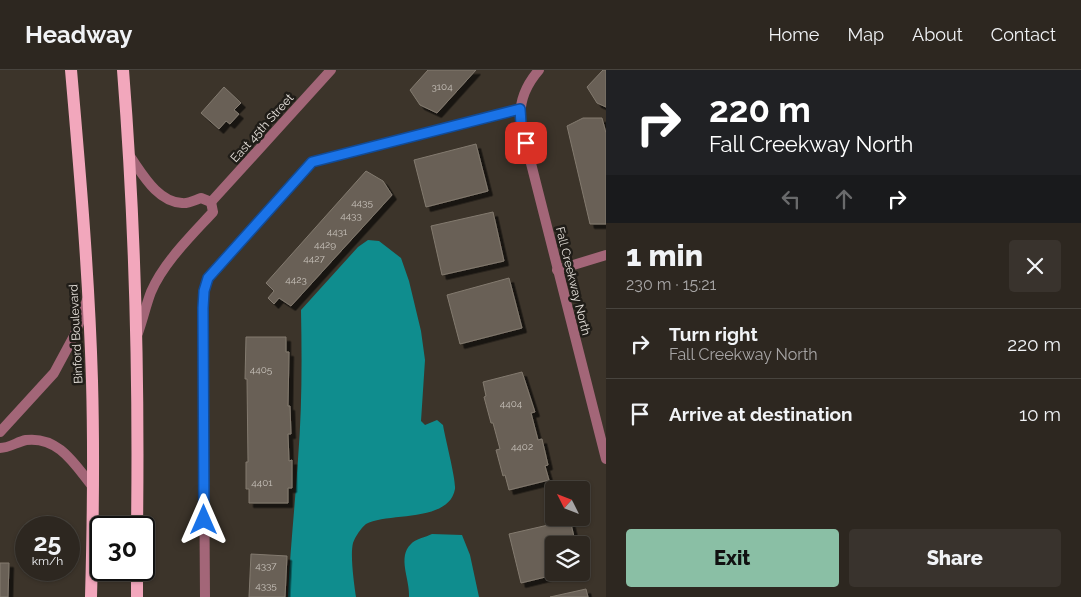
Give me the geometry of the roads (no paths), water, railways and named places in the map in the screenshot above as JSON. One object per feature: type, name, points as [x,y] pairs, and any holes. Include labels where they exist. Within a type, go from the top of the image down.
[{"type":"main road","name":"Binford Boulevard","points":[[71,70],[88,297],[92,381],[91,597]]},
{"type":"main road","points":[[123,70],[129,155],[137,338],[138,516]]},
{"type":"main road","points":[[137,581],[137,597]]},
{"type":"street","name":"East 45th Street","points":[[137,338],[151,292],[159,277],[187,240],[213,212],[211,202],[331,70]]},
{"type":"street","points":[[205,597],[203,308],[204,291],[208,278],[312,162],[520,109],[525,89],[539,70]]},
{"type":"street","name":"Fall Creekway North","points":[[520,109],[521,124],[606,459]]},
{"type":"street","points":[[129,155],[157,192],[165,197],[182,203],[201,198],[211,202]]},
{"type":"street","points":[[557,270],[606,255]]},
{"type":"street","points":[[0,432],[54,373],[75,334],[88,297]]},
{"type":"street","points":[[0,448],[26,440],[43,441],[53,445],[68,456],[93,487]]},
{"type":"water","points":[[368,240],[379,241],[401,258],[409,281],[421,331],[425,360],[421,421],[425,425],[437,420],[443,425],[455,489],[450,500],[442,507],[416,515],[376,520],[362,528],[355,538],[352,548],[356,597],[288,597],[300,422],[301,310],[358,247]]},
{"type":"water","points":[[432,534],[462,535],[470,555],[479,597],[409,597],[404,562],[407,549],[415,541]]}]
